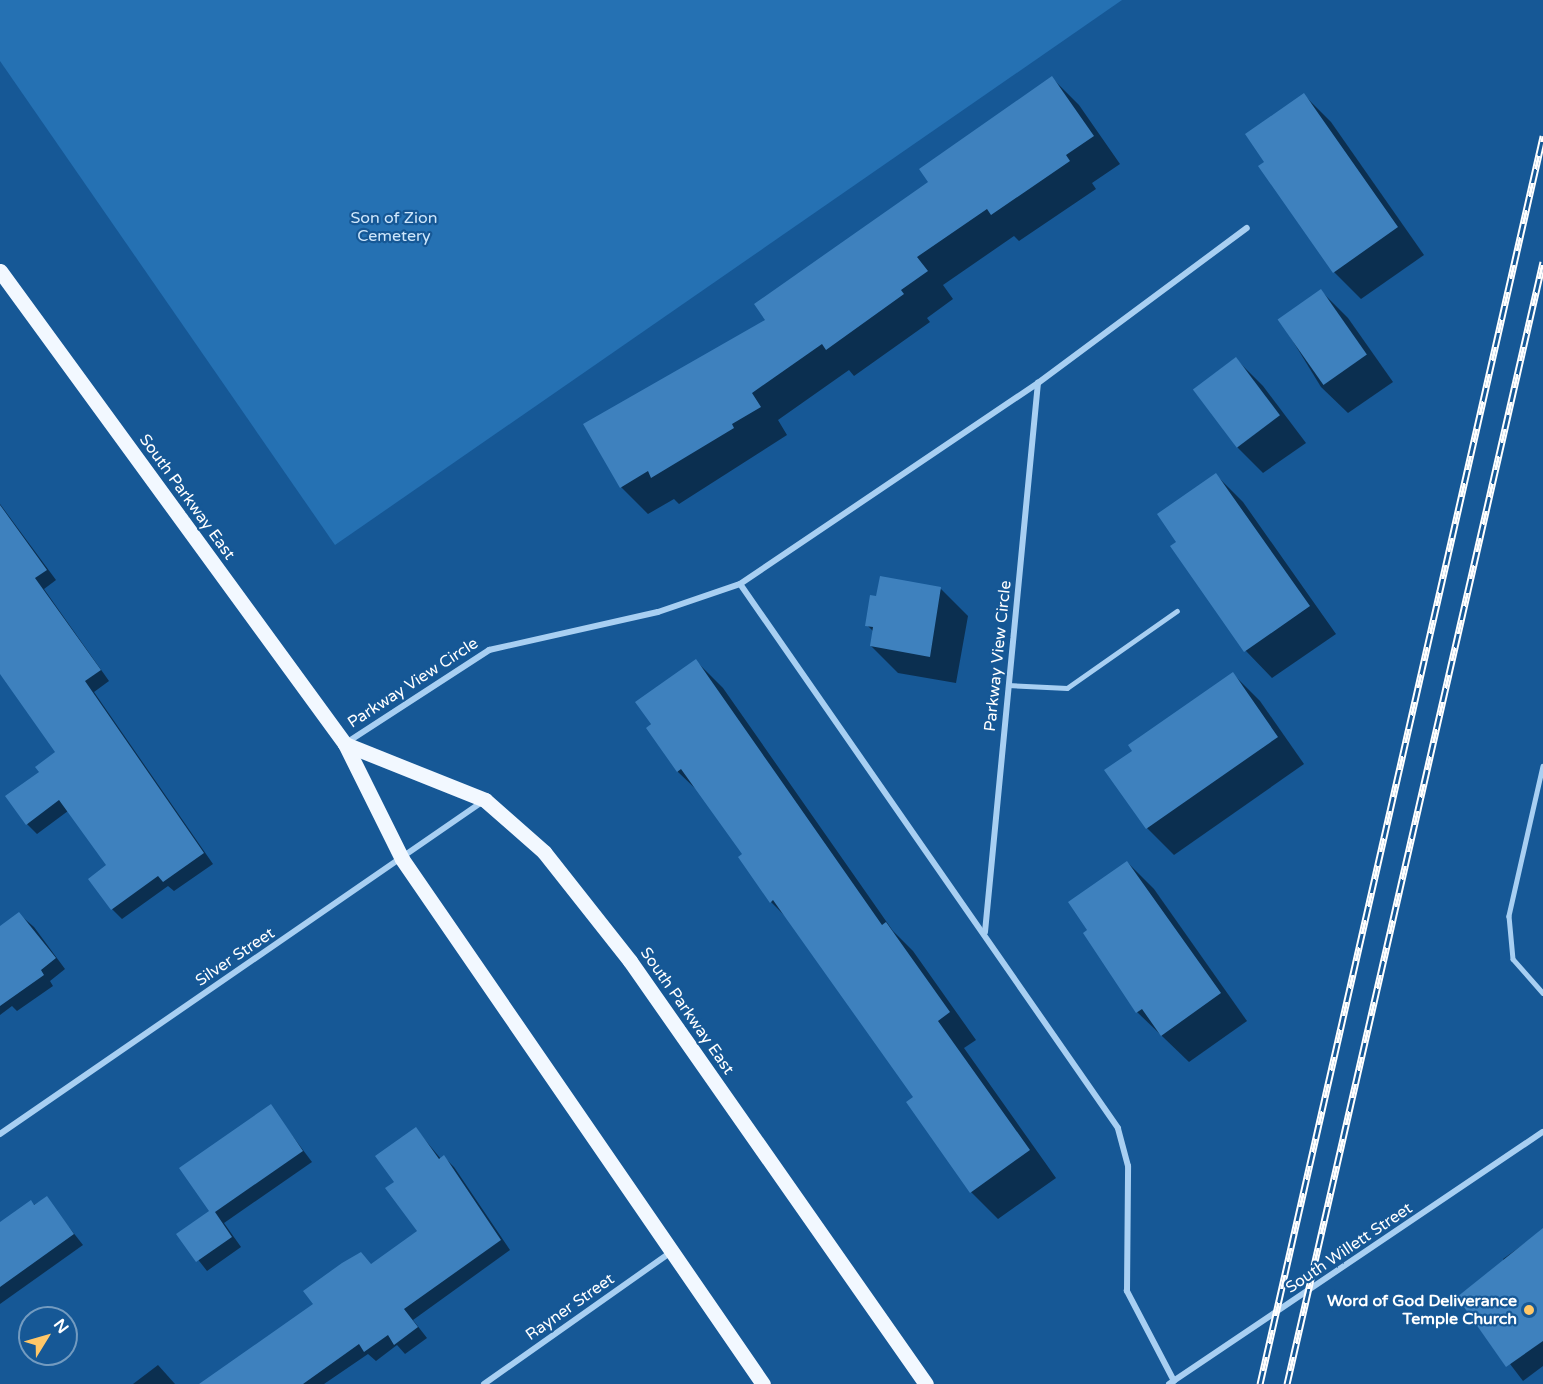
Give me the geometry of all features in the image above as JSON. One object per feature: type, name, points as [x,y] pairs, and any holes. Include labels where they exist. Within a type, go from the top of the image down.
[{"type":"main road","name":"South Parkway East","points":[[2,278],[345,744],[402,859],[763,1384]]},
{"type":"main road","name":"South Parkway East","points":[[345,744],[485,800],[544,852],[592,910],[926,1384]]},
{"type":"street","name":"Parkway View Circle","points":[[345,744],[489,650],[658,612],[740,584],[1038,383],[1247,228]]},
{"type":"street","name":"Parkway View Circle","points":[[985,932],[1038,383]]},
{"type":"street","points":[[740,584],[985,932],[1118,1128],[1128,1166],[1127,1291],[1171,1383]]},
{"type":"street","name":"Silver Street","points":[[0,1134],[485,800]]},
{"type":"street","name":"South Willett Street","points":[[1171,1383],[1543,1132]]},
{"type":"street","name":"Rayner Street","points":[[484,1384],[671,1251]]},
{"type":"lane","points":[[1008,685],[1067,688],[1177,612]]},
{"type":"lane","points":[[1543,766],[1509,916],[1513,959],[1543,993]]},
{"type":"green space","name":"Son of Zion Cemetery","points":[[0,0],[1122,0],[335,545],[0,61]]},
{"type":"building","points":[[1052,76],[1094,136],[1066,155],[1070,161],[991,215],[987,209],[917,257],[928,271],[901,290],[904,294],[826,350],[822,344],[752,393],[761,407],[732,424],[734,428],[651,478],[648,471],[620,488],[583,424],[765,320],[754,304],[928,182],[919,169]]},
{"type":"building","points":[[1304,93],[1398,227],[1333,273],[1258,166],[1264,162],[1245,134]]},
{"type":"building","points":[[1321,289],[1367,355],[1323,385],[1278,319]]},
{"type":"building","points":[[1236,357],[1280,415],[1237,448],[1193,389]]},
{"type":"building","points":[[1216,473],[1310,606],[1244,652],[1170,546],[1176,542],[1157,514]]},
{"type":"building","points":[[0,505],[47,570],[35,578],[101,670],[85,681],[204,853],[163,882],[158,876],[111,910],[88,879],[106,865],[59,800],[26,825],[5,796],[39,772],[35,767],[55,752],[0,674]]},
{"type":"building","points":[[880,576],[941,587],[930,657],[870,646],[873,627],[865,626],[870,595],[876,596]]},
{"type":"building","points":[[696,659],[882,925],[886,922],[950,1012],[938,1021],[1030,1150],[970,1193],[906,1102],[913,1097],[773,900],[770,903],[738,857],[742,854],[681,769],[677,772],[646,728],[651,724],[635,702]]},
{"type":"building","points":[[1233,672],[1278,737],[1146,829],[1104,770],[1132,751],[1128,745]]},
{"type":"building","points":[[1127,861],[1221,993],[1161,1036],[1142,1009],[1136,1013],[1083,933],[1087,930],[1068,902]]},
{"type":"building","points":[[19,912],[56,958],[41,970],[44,975],[0,1006],[0,926]]},
{"type":"building","points":[[271,1104],[303,1151],[215,1212],[232,1237],[196,1262],[176,1234],[209,1211],[179,1168]]},
{"type":"building","points":[[416,1127],[439,1159],[444,1155],[501,1240],[404,1309],[418,1327],[394,1345],[388,1335],[364,1352],[359,1344],[303,1384],[199,1384],[313,1304],[303,1291],[342,1263],[361,1252],[371,1264],[417,1231],[385,1188],[394,1182],[375,1156]]},
{"type":"building","points":[[47,1196],[74,1234],[0,1287],[0,1222],[31,1200],[34,1205]]},
{"type":"building","points":[[1543,1228],[1543,1341],[1506,1367],[1457,1297]]},
{"type":"railway","points":[[1260,1384],[1543,136]]},
{"type":"railway","points":[[1287,1384],[1543,262]]},
{"type":"place","name":"Word of God Deliverance Temple Church","points":[[1529,1310]]}]
